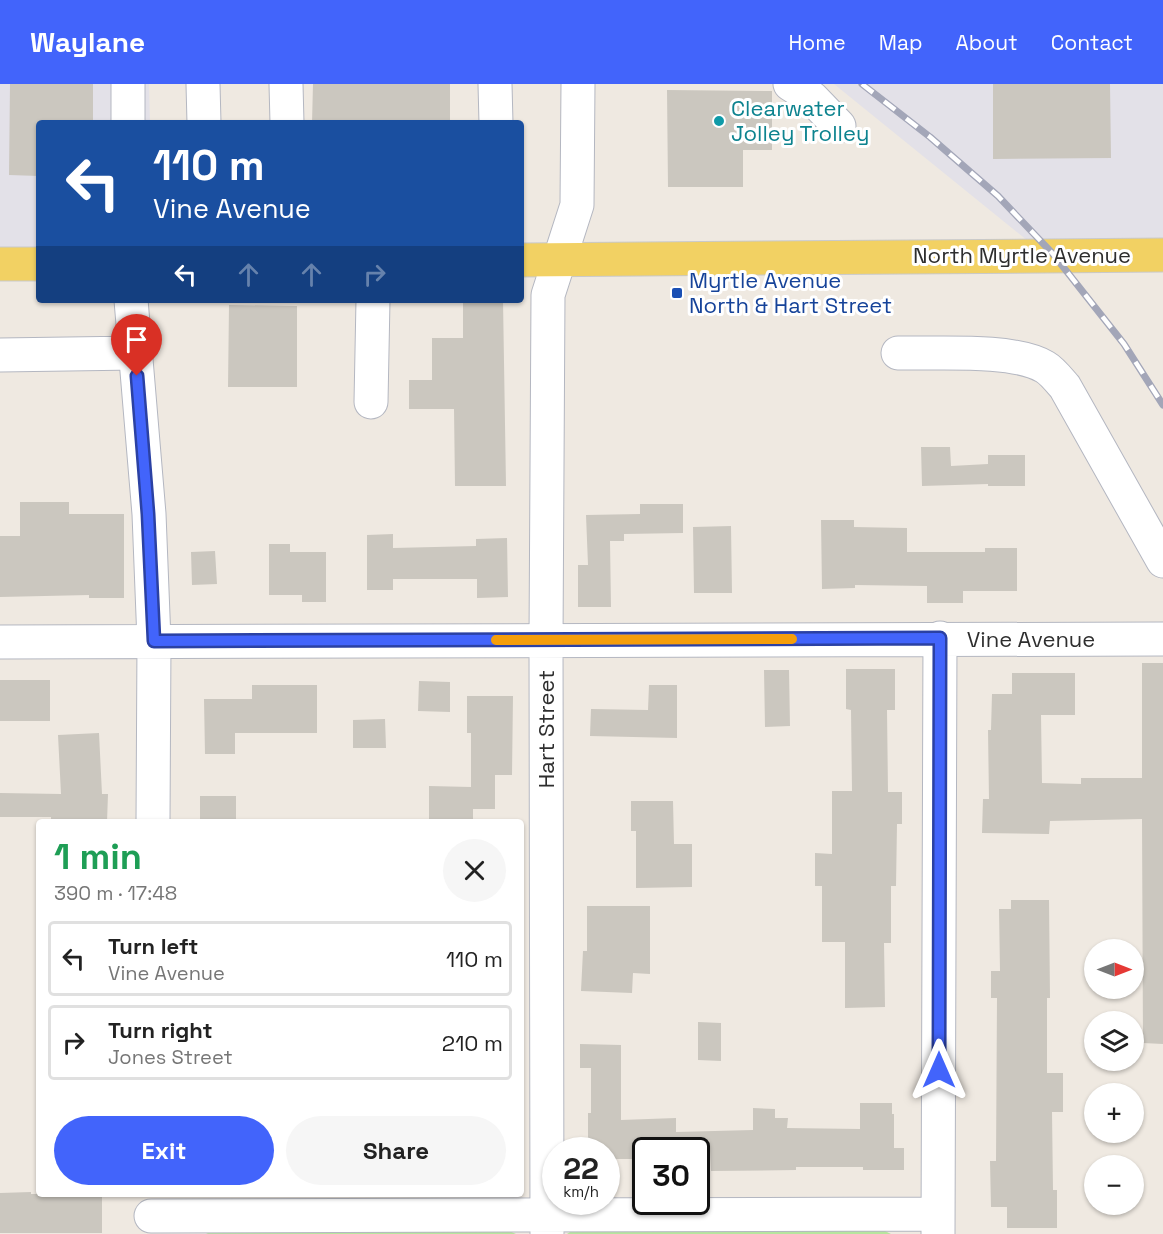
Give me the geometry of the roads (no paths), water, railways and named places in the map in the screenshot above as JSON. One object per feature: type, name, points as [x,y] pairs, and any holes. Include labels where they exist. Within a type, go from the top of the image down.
[{"type":"main road","name":"North Myrtle Avenue","points":[[524,260],[1163,255]]},
{"type":"main road","points":[[0,264],[36,264]]},
{"type":"street","points":[[128,84],[128,120]]},
{"type":"street","points":[[203,84],[204,120]]},
{"type":"street","points":[[286,84],[286,120]]},
{"type":"street","points":[[495,84],[496,120]]},
{"type":"street","name":"Hart Street","points":[[547,1224],[533,1016],[546,640],[548,295],[577,205],[578,84]]},
{"type":"street","points":[[790,84],[812,98],[839,126]]},
{"type":"street","points":[[131,303],[148,514],[154,641],[153,819]]},
{"type":"street","points":[[371,402],[373,303]]},
{"type":"street","points":[[0,355],[135,353]]},
{"type":"street","points":[[897,353],[1026,358],[1046,368],[1065,387],[1163,561]]},
{"type":"street","points":[[151,1215],[547,1224],[938,1224],[940,638]]},
{"type":"street","name":"Vine Avenue","points":[[0,642],[1163,639]]},
{"type":"railway","points":[[862,84],[930,137],[998,196],[1053,254],[1124,344],[1163,405]]},
{"type":"place","name":"Clearwater Jolley Trolley","points":[[719,121]]},
{"type":"place","name":"Myrtle Avenue North & Hart Street","points":[[677,293]]}]
